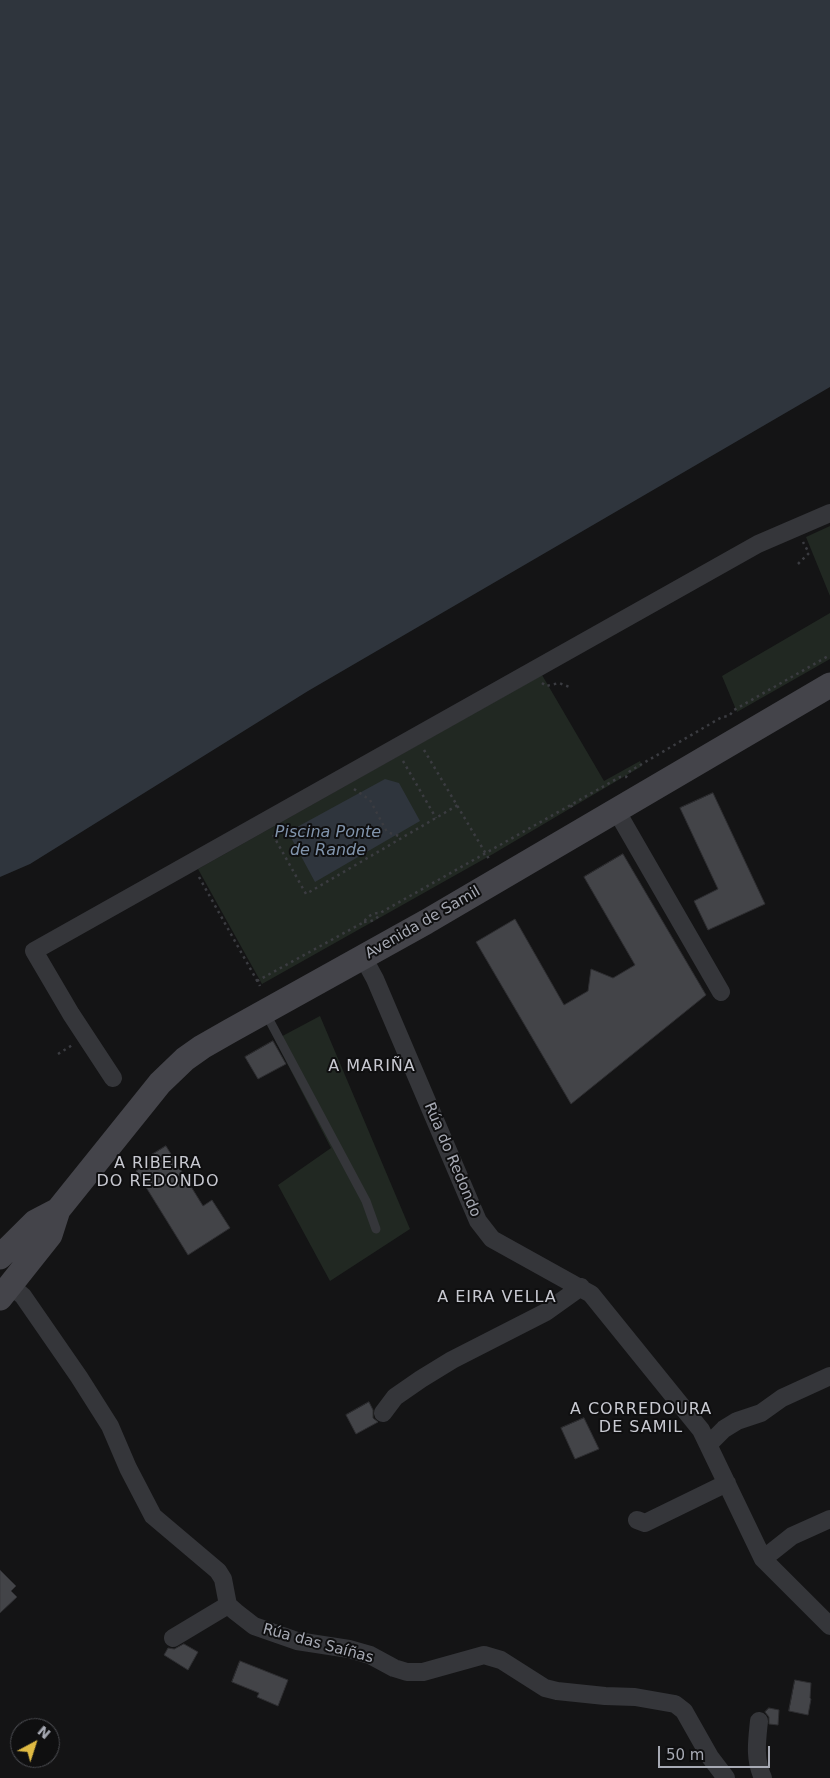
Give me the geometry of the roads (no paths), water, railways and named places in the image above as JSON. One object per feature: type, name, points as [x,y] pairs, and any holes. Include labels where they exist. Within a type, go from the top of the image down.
[{"type":"main road","name":"Avenida de Samil","points":[[5,1291],[50,1235],[58,1210],[147,1099],[172,1071],[202,1047],[426,922],[830,685]]},
{"type":"main road","name":"Avenida de Samil","points":[[0,1257],[35,1222],[58,1210]]},
{"type":"street","points":[[113,1078],[71,1014],[34,951],[758,544],[830,513]]},
{"type":"street","points":[[616,810],[721,992]]},
{"type":"street","name":"Rúa do Redondo","points":[[363,957],[375,979],[478,1221],[492,1239],[581,1287],[599,1303],[701,1430],[763,1559],[830,1626]]},
{"type":"street","points":[[383,1413],[395,1397],[420,1379],[452,1360],[546,1312],[581,1287]]},
{"type":"street","points":[[5,1291],[23,1296],[94,1400],[110,1426],[128,1468],[153,1516],[218,1571],[223,1579],[228,1605],[173,1638]]},
{"type":"street","points":[[708,1445],[724,1429],[737,1421],[761,1413],[782,1398],[830,1376]]},
{"type":"street","points":[[637,1520],[645,1523],[726,1483]]},
{"type":"street","points":[[763,1559],[792,1536],[830,1519]]},
{"type":"street","name":"Rúa das Saíñas","points":[[228,1605],[254,1626],[269,1632],[297,1641],[349,1649],[370,1655],[394,1668],[407,1672],[422,1672],[484,1655],[501,1660],[527,1678],[546,1688],[557,1691],[606,1696],[634,1696],[675,1704],[684,1711],[710,1757],[726,1778]]},
{"type":"street","points":[[759,1721],[756,1749],[757,1761],[763,1778]]},
{"type":"lane","points":[[265,1012],[366,1201],[376,1229]]},
{"type":"water","points":[[0,0],[830,0],[830,387],[308,691],[30,864],[0,877]]},
{"type":"water","name":"Piscina Ponte de Rande","points":[[385,779],[399,783],[420,821],[315,882],[288,832]]},
{"type":"district","name":"A MARIÑA","points":[[372,1067]]},
{"type":"district","name":"A RIBEIRA DO REDONDO","points":[[158,1173]]},
{"type":"district","name":"A EIRA VELLA","points":[[497,1298]]},
{"type":"district","name":"A CORREDOURA DE SAMIL","points":[[641,1419]]}]
